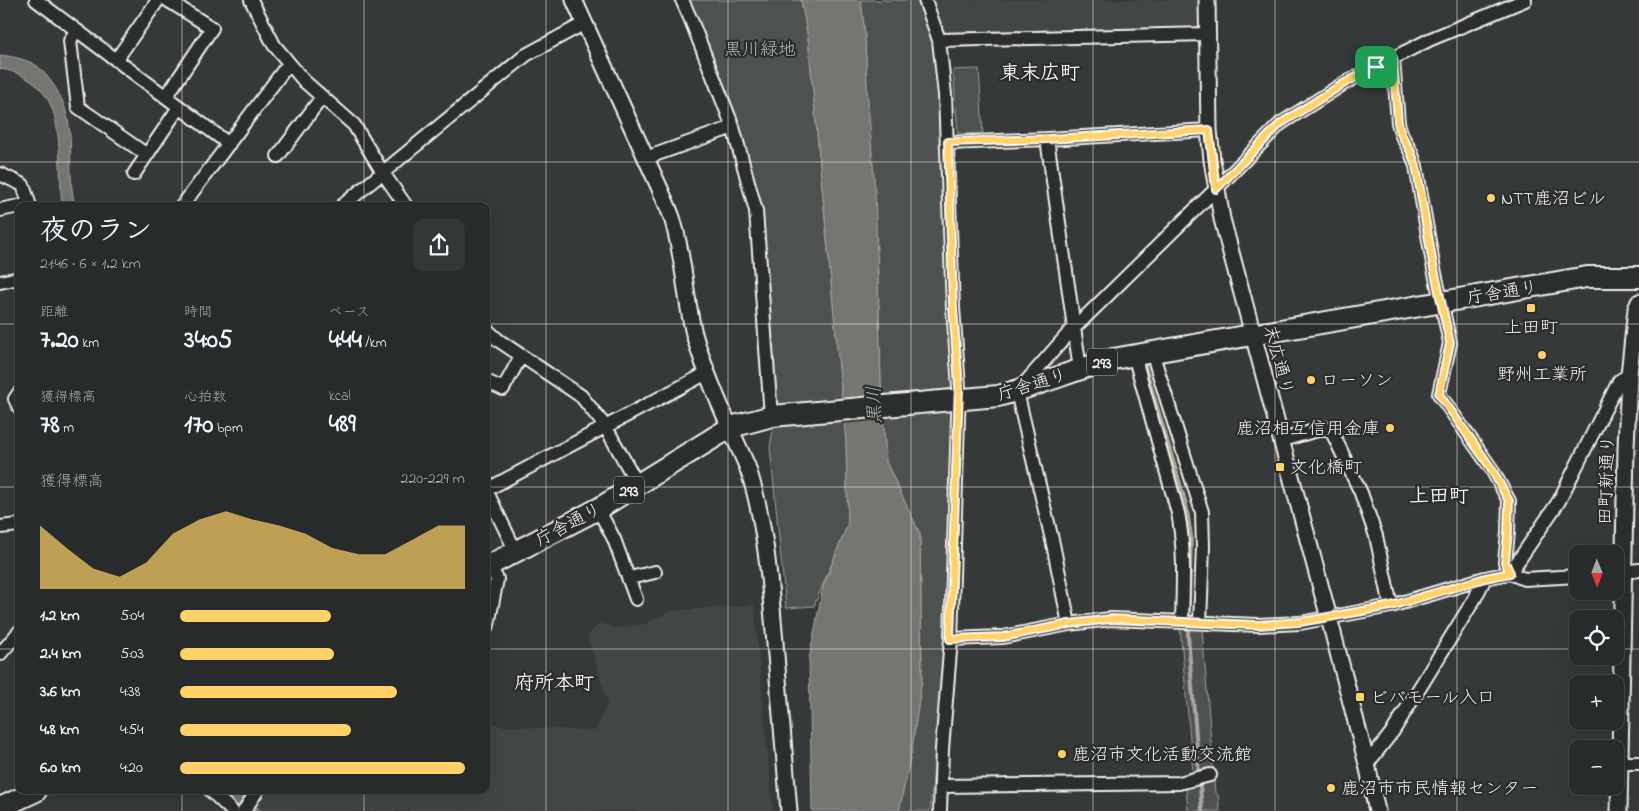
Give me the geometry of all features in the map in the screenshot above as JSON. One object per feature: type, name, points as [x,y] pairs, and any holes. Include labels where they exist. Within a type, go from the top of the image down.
[{"type":"highway","name":"庁舎通り","points":[[490,566],[598,509],[731,427],[772,416],[998,396],[1017,392],[1080,368],[1113,359],[1587,277],[1639,277]]},
{"type":"highway","points":[[0,808],[30,794]]},
{"type":"street","points":[[36,0],[229,144]]},
{"type":"street","points":[[116,60],[158,0]]},
{"type":"street","points":[[166,97],[212,28],[167,0]]},
{"type":"street","points":[[251,0],[274,45],[304,81],[354,125],[403,202]]},
{"type":"street","points":[[574,0],[672,220],[679,247],[691,317],[707,373],[752,481],[758,506],[771,588],[789,811]]},
{"type":"street","points":[[682,0],[733,127],[756,211],[772,416]]},
{"type":"street","points":[[925,0],[939,40],[946,94],[956,400],[950,639],[942,749],[940,811]]},
{"type":"street","name":"末広通り","points":[[1207,0],[1209,130],[1216,189],[1222,220],[1329,618],[1367,764],[1377,811]]},
{"type":"street","points":[[1069,624],[1053,544],[1017,392],[1074,328],[1280,124],[1343,84],[1393,58],[1431,39],[1525,0]]},
{"type":"street","points":[[347,202],[526,55],[585,23]]},
{"type":"street","points":[[76,30],[70,41],[78,107],[147,155]]},
{"type":"street","points":[[939,40],[1208,34]]},
{"type":"street","points":[[1393,58],[1398,123],[1416,166],[1450,343],[1439,394],[1491,468],[1509,501],[1505,562],[1510,573]]},
{"type":"street","points":[[185,202],[289,63]]},
{"type":"street","points":[[278,156],[322,97]]},
{"type":"street","points":[[134,174],[180,107]]},
{"type":"street","points":[[646,158],[733,127]]},
{"type":"street","points":[[948,142],[1047,139],[1209,130]]},
{"type":"street","points":[[1047,139],[1080,368]]},
{"type":"street","points":[[0,174],[23,185],[29,202]]},
{"type":"street","points":[[0,210],[15,208]]},
{"type":"street","points":[[0,282],[15,279]]},
{"type":"street","name":"田町新通り","points":[[1620,545],[1628,375],[1636,309],[1639,302]]},
{"type":"street","points":[[490,332],[521,356],[581,396],[605,426],[638,485]]},
{"type":"street","points":[[1143,354],[1182,535],[1182,621]]},
{"type":"street","points":[[1143,354],[1202,512],[1203,547],[1200,622]]},
{"type":"street","points":[[490,382],[503,389],[521,356]]},
{"type":"street","points":[[490,488],[707,373]]},
{"type":"street","points":[[1510,573],[1559,501],[1619,381],[1628,375]]},
{"type":"street","points":[[1282,440],[1325,428],[1332,432],[1361,493],[1376,536],[1391,606]]},
{"type":"street","points":[[490,498],[516,552]]},
{"type":"street","points":[[598,509],[614,539],[630,578],[631,595]]},
{"type":"street","points":[[0,527],[15,525]]},
{"type":"street","points":[[490,569],[498,579],[490,616]]},
{"type":"street","points":[[1624,572],[1639,570]]},
{"type":"street","points":[[630,578],[655,572]]},
{"type":"street","points":[[950,639],[1003,637],[1069,624],[1111,619],[1273,625],[1329,618],[1391,606],[1485,578],[1510,573],[1524,579],[1569,576]]},
{"type":"street","points":[[1367,764],[1394,731],[1475,598],[1485,578]]},
{"type":"street","name":"田町新通り","points":[[1619,600],[1619,740]]},
{"type":"street","points":[[0,654],[15,637]]},
{"type":"street","points":[[1624,763],[1639,763]]},
{"type":"street","points":[[941,786],[1179,783],[1210,775]]},
{"type":"street","points":[[214,794],[232,811]]},
{"type":"street","points":[[244,811],[255,794]]},
{"type":"street","name":"田町新通り","points":[[1619,795],[1619,811]]},
{"type":"shaded area","points":[[931,0],[1200,0],[1200,26],[943,35]]},
{"type":"shaded area","points":[[754,605],[773,811],[262,811],[249,800],[252,794],[490,794],[490,723],[502,726],[595,731],[608,703],[587,636],[600,623],[615,628],[645,624],[671,611]]},
{"type":"green space","name":"黒川緑地","points":[[689,0],[801,0],[808,37],[846,442],[848,524],[814,606],[786,608],[770,447],[773,430],[771,404],[774,391],[774,361],[763,209],[714,63]]},
{"type":"green space","points":[[861,0],[921,0],[932,35],[941,85],[955,379],[949,584],[938,745],[935,755],[930,811],[899,811],[912,749],[922,678],[920,534],[886,462],[881,382],[878,273],[865,36]]},
{"type":"green space","points":[[979,69],[983,133],[958,134],[953,70]]},
{"type":"green space","points":[[1180,628],[1202,628],[1215,793],[1218,795],[1220,811],[1188,811],[1186,787],[1194,782]]},
{"type":"water","name":"黒川","points":[[801,0],[861,0],[875,190],[881,382],[886,462],[920,534],[922,678],[912,749],[899,811],[812,811],[809,659],[823,587],[848,523],[846,442],[808,38]]},
{"type":"water","points":[[0,55],[30,62],[43,71],[60,95],[69,126],[74,202],[62,202],[59,141],[55,116],[51,106],[37,86],[23,76],[0,69]]},
{"type":"water","points":[[231,794],[242,794],[261,811],[248,811]]},
{"type":"pier","points":[[884,394],[887,420],[842,424],[840,398]]},
{"type":"waterway","points":[[1145,366],[1186,504],[1191,536],[1188,636],[1202,811]]},
{"type":"waterway","points":[[226,794],[234,803],[246,811]]},
{"type":"place","name":"NTT鹿沼ビル","points":[[1491,198]]},
{"type":"place","name":"上田町","points":[[1531,308]]},
{"type":"place","name":"野州工業所","points":[[1542,355]]},
{"type":"place","name":"ローソン","points":[[1311,380]]},
{"type":"place","name":"鹿沼相互信用金庫","points":[[1390,428]]},
{"type":"place","name":"文化橋町","points":[[1280,467]]},
{"type":"place","name":"ビバモール入口","points":[[1360,697]]},
{"type":"place","name":"鹿沼市文化活動交流館","points":[[1062,754]]},
{"type":"place","name":"鹿沼市市民情報センター","points":[[1331,788]]},
{"type":"district","name":"東末広町","points":[[1040,72]]},
{"type":"district","name":"上田町","points":[[1439,495]]},
{"type":"district","name":"府所本町","points":[[554,682]]},
{"type":"route","points":[[1393,58],[1398,123],[1416,166],[1433,264],[1450,343],[1439,394],[1491,468],[1509,501],[1505,562],[1510,573],[1485,578],[1391,606],[1280,625],[1111,619],[1069,624],[1003,637],[950,639],[959,387],[953,308],[948,142],[1047,139],[1209,130],[1216,189],[1280,124],[1343,84],[1376,67],[1393,58]]}]
